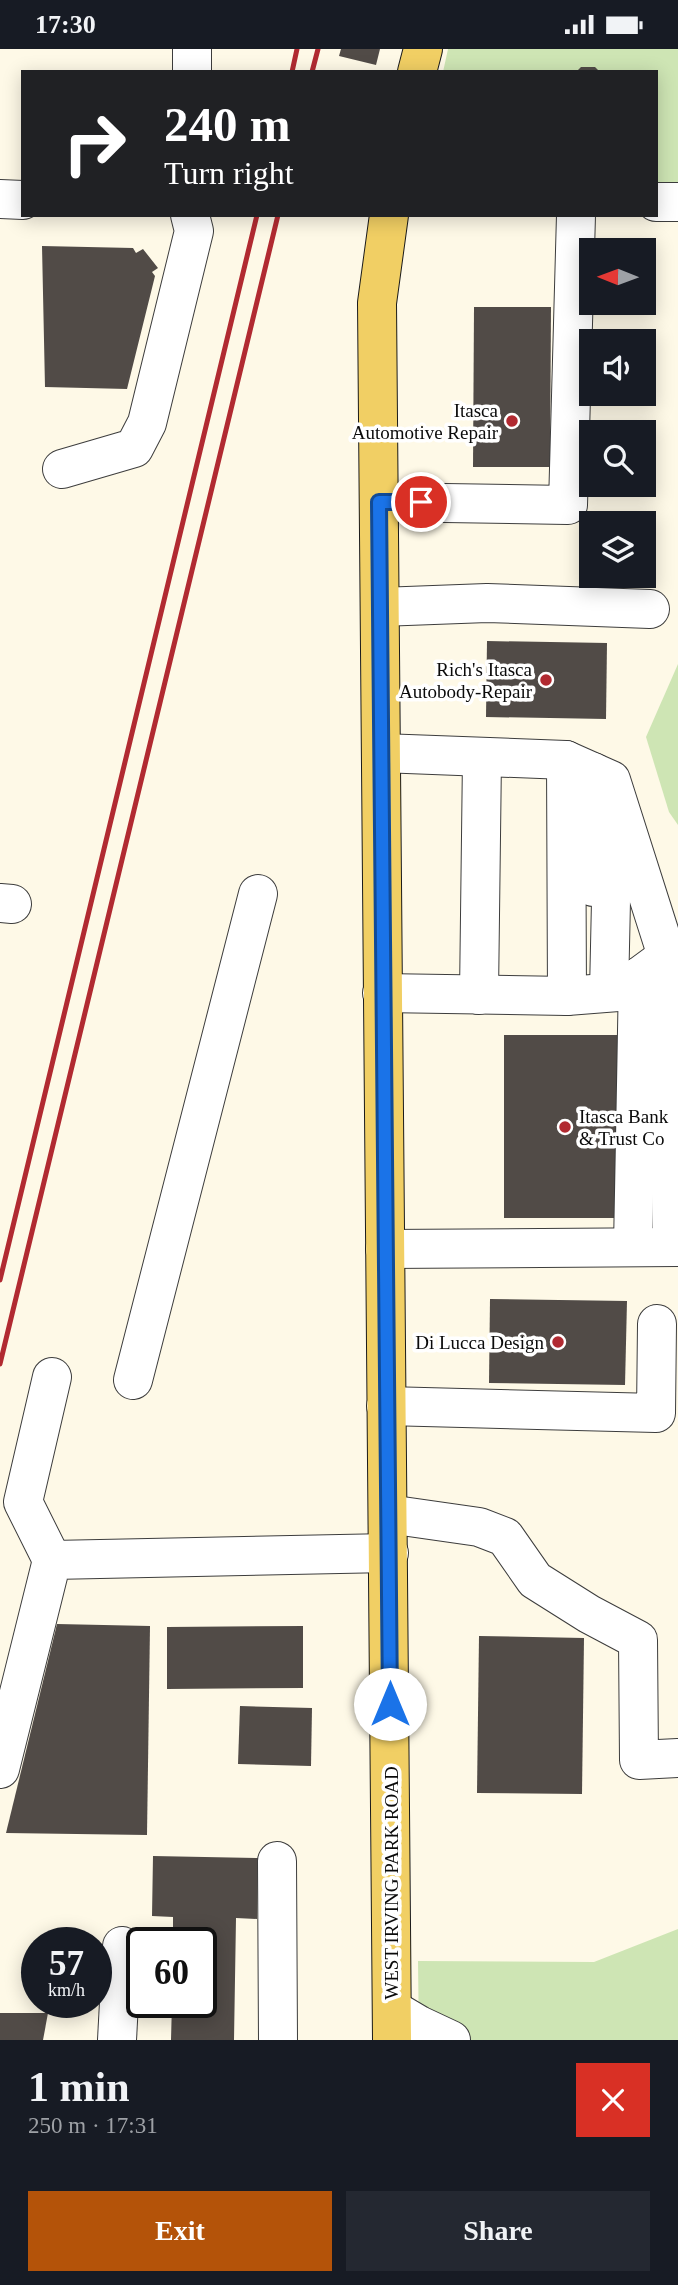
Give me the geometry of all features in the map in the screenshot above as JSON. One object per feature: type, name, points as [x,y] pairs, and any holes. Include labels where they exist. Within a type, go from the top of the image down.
[{"type":"main road","points":[[418,70],[423,49]]},
{"type":"main road","name":"WEST IRVING PARK ROAD","points":[[388,217],[377,303],[392,2025]]},
{"type":"street","points":[[192,49],[192,70]]},
{"type":"street","points":[[0,199],[21,200]]},
{"type":"street","points":[[658,202],[678,202]]},
{"type":"street","points":[[62,469],[134,448],[147,423],[194,231],[190,217]]},
{"type":"street","points":[[379,502],[569,506],[576,217]]},
{"type":"street","points":[[380,607],[486,603],[650,609]]},
{"type":"street","points":[[380,753],[482,757],[611,780],[629,980]]},
{"type":"street","points":[[479,995],[482,757]]},
{"type":"street","points":[[384,1249],[659,1247],[613,845],[603,813],[584,775]]},
{"type":"street","points":[[133,1380],[258,894]]},
{"type":"street","points":[[382,993],[479,995],[629,980]]},
{"type":"street","points":[[386,1406],[656,1413],[657,1324]]},
{"type":"street","points":[[0,1769],[52,1560],[23,1502],[52,1377]]},
{"type":"street","points":[[388,1514],[479,1527],[505,1537],[536,1580],[589,1614],[638,1640],[639,1760],[678,1758]]},
{"type":"street","points":[[52,1560],[388,1553]]},
{"type":"street","points":[[277,1861],[278,2040]]},
{"type":"street","points":[[117,2040],[122,1946]]},
{"type":"street","points":[[392,2025],[419,2025],[451,2040]]},
{"type":"green space","points":[[448,49],[678,49],[678,183],[658,183],[658,70],[443,70]]},
{"type":"green space","points":[[678,664],[678,825],[669,812],[646,737]]},
{"type":"green space","points":[[678,1929],[678,2040],[419,2040],[418,1961],[594,1962]]},
{"type":"building","points":[[341,49],[380,49],[376,65],[339,56]]},
{"type":"building","points":[[581,67],[595,67],[598,70],[578,70]]},
{"type":"building","points":[[42,246],[133,248],[136,253],[143,249],[158,268],[152,272],[155,276],[127,389],[45,387]]},
{"type":"building","points":[[474,307],[551,307],[550,467],[473,467]]},
{"type":"building","name":"Rich's Itasca Autobody-Repair","points":[[487,641],[607,643],[606,719],[486,717]]},
{"type":"building","name":"Itasca Bank & Trust Co","points":[[504,1035],[627,1035],[626,1218],[504,1218]]},
{"type":"building","name":"Di Lucca Design","points":[[490,1299],[627,1301],[625,1385],[489,1383]]},
{"type":"building","points":[[57,1624],[150,1626],[147,1835],[6,1833]]},
{"type":"building","points":[[303,1626],[303,1688],[167,1689],[167,1627]]},
{"type":"building","points":[[479,1636],[584,1638],[582,1794],[477,1793]]},
{"type":"building","points":[[240,1706],[312,1708],[311,1766],[238,1764]]},
{"type":"building","points":[[153,1856],[258,1858],[257,1919],[236,1918],[234,2040],[171,2040],[172,2018],[217,2018],[217,1927],[173,1927],[173,1917],[152,1916]]},
{"type":"building","points":[[0,2013],[21,2013],[21,2018],[47,2018],[43,2040],[0,2040]]},
{"type":"railway","points":[[292,70],[297,49]]},
{"type":"railway","points":[[313,70],[318,49]]},
{"type":"railway","points":[[0,1280],[257,217]]},
{"type":"railway","points":[[0,1364],[278,217]]},
{"type":"place","name":"Itasca Automotive Repair","points":[[512,421]]},
{"type":"place","name":"Rich's Itasca Autobody-Repair","points":[[546,680]]},
{"type":"place","name":"Itasca Bank & Trust Co","points":[[565,1127]]},
{"type":"place","name":"Di Lucca Design","points":[[558,1342]]},
{"type":"route","points":[[390,1704],[379,502],[421,502]]}]
